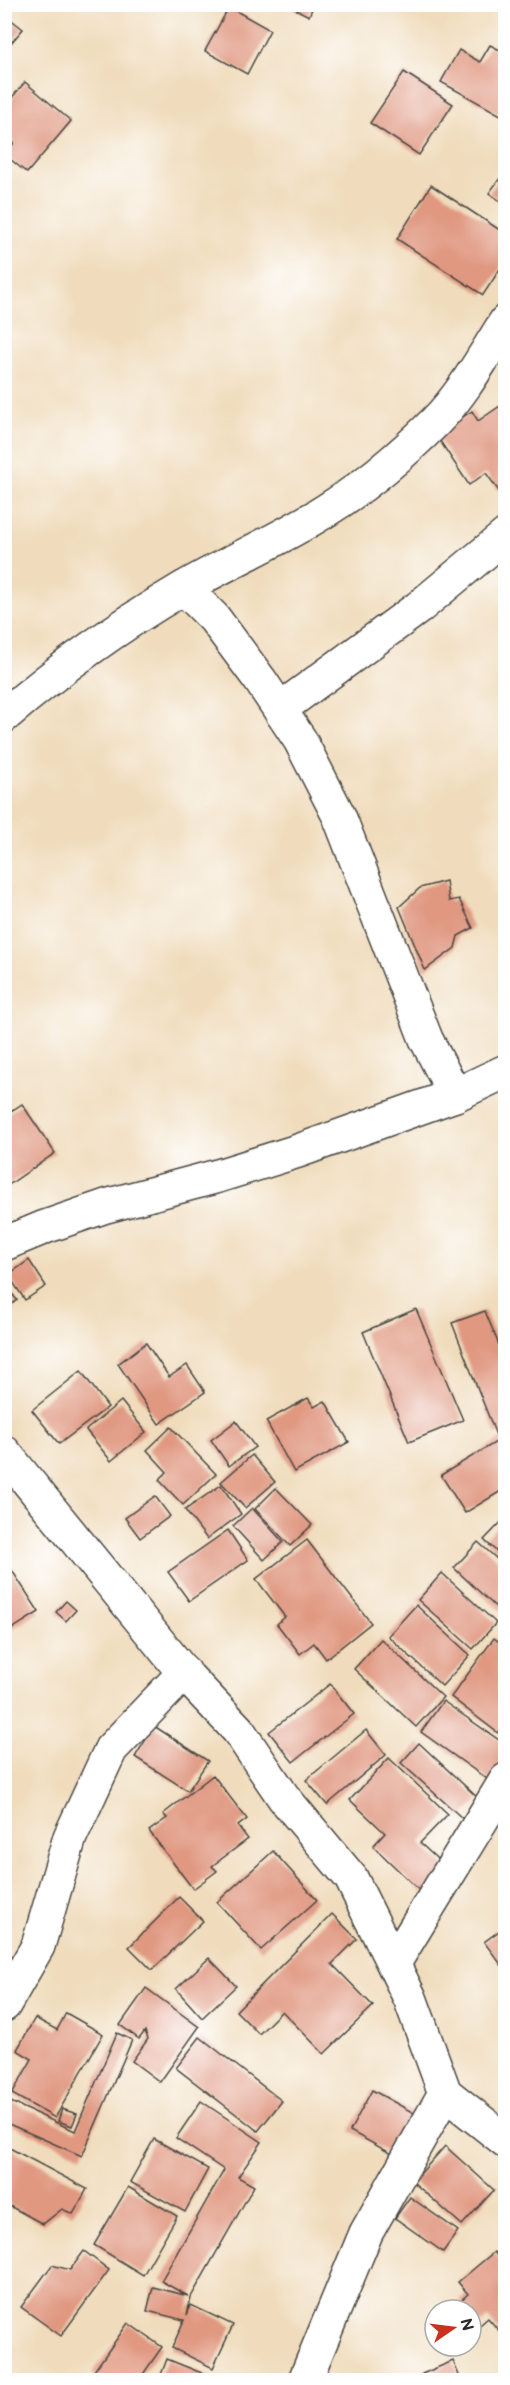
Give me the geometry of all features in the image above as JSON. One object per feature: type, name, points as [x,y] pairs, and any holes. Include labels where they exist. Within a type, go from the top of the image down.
[{"type":"street","points":[[4,716],[62,669],[130,620],[184,588],[322,514],[375,476],[437,420],[471,376],[506,321]]},
{"type":"street","points":[[280,709],[418,608],[506,535]]},
{"type":"street","points":[[184,588],[213,618],[300,740],[339,816],[426,1039],[455,1095]]},
{"type":"street","points":[[4,1244],[106,1206],[218,1176],[298,1151],[455,1095],[506,1071]]},
{"type":"street","points":[[4,1452],[184,1673],[238,1730],[284,1798],[351,1878],[410,1998],[445,2093],[506,2141]]},
{"type":"street","points":[[4,2005],[38,1946],[70,1838],[111,1749],[184,1673]]},
{"type":"street","points":[[394,1963],[506,1780]]},
{"type":"street","points":[[305,2380],[366,2233],[445,2093]]},
{"type":"building","points":[[285,4],[314,4],[309,16]]},
{"type":"building","points":[[229,7],[270,30],[247,74],[205,51]]},
{"type":"building","points":[[4,14],[23,29],[4,51]]},
{"type":"building","points":[[490,45],[506,53],[506,118],[441,82],[459,50],[480,62]]},
{"type":"building","points":[[404,72],[453,104],[419,155],[370,123]]},
{"type":"building","points":[[25,82],[71,121],[27,173],[4,154],[14,143],[4,135],[4,107]]},
{"type":"building","points":[[504,173],[506,175],[506,205],[489,193]]},
{"type":"building","points":[[431,185],[506,234],[506,260],[483,295],[397,239]]},
{"type":"building","points":[[506,402],[506,501],[486,473],[469,485],[436,435],[472,411],[478,421]]},
{"type":"building","points":[[446,881],[449,901],[459,899],[473,928],[458,936],[455,948],[425,970],[399,907],[420,888]]},
{"type":"building","points":[[22,1104],[55,1153],[4,1188],[4,1116]]},
{"type":"building","points":[[29,1260],[46,1286],[25,1300],[8,1275]]},
{"type":"building","points":[[4,1284],[17,1300],[4,1311]]},
{"type":"building","points":[[416,1309],[463,1420],[409,1442],[363,1332]]},
{"type":"building","points":[[485,1311],[506,1362],[506,1431],[496,1435],[452,1323]]},
{"type":"building","points":[[146,1343],[169,1377],[187,1365],[205,1392],[159,1424],[118,1364]]},
{"type":"building","points":[[81,1371],[108,1407],[59,1444],[32,1410]]},
{"type":"building","points":[[308,1398],[314,1407],[325,1401],[349,1442],[294,1472],[266,1421]]},
{"type":"building","points":[[121,1401],[146,1432],[111,1461],[86,1430]]},
{"type":"building","points":[[236,1421],[255,1447],[229,1466],[211,1440]]},
{"type":"building","points":[[171,1427],[216,1474],[183,1505],[159,1480],[167,1472],[147,1450]]},
{"type":"building","points":[[506,1436],[506,1488],[465,1513],[441,1475]]},
{"type":"building","points":[[252,1455],[275,1482],[245,1508],[221,1482]]},
{"type":"building","points":[[221,1485],[241,1514],[207,1539],[185,1510]]},
{"type":"building","points":[[276,1488],[312,1525],[290,1546],[255,1509]]},
{"type":"building","points":[[155,1496],[170,1516],[140,1538],[125,1518]]},
{"type":"building","points":[[252,1508],[283,1542],[264,1560],[233,1526]]},
{"type":"building","points":[[506,1517],[506,1560],[484,1540]]},
{"type":"building","points":[[228,1530],[248,1560],[189,1601],[168,1572]]},
{"type":"building","points":[[307,1540],[371,1623],[326,1659],[314,1643],[300,1654],[277,1624],[285,1617],[256,1579]]},
{"type":"building","points":[[478,1542],[506,1567],[506,1607],[501,1612],[454,1568]]},
{"type":"building","points":[[4,1558],[39,1612],[4,1634]]},
{"type":"building","points":[[442,1573],[496,1623],[473,1649],[418,1600]]},
{"type":"building","points":[[66,1601],[76,1610],[66,1621],[56,1612]]},
{"type":"building","points":[[416,1605],[470,1655],[442,1686],[388,1636]]},
{"type":"building","points":[[494,1638],[506,1647],[506,1723],[498,1733],[451,1697]]},
{"type":"building","points":[[381,1639],[443,1697],[416,1727],[354,1669]]},
{"type":"building","points":[[330,1684],[354,1714],[293,1762],[269,1732]]},
{"type":"building","points":[[443,1701],[506,1745],[506,1766],[494,1784],[421,1732]]},
{"type":"building","points":[[154,1726],[208,1761],[188,1791],[135,1757]]},
{"type":"building","points":[[366,1730],[386,1755],[327,1805],[306,1780]]},
{"type":"building","points":[[419,1743],[479,1799],[462,1818],[401,1763]]},
{"type":"building","points":[[389,1758],[448,1814],[420,1843],[447,1868],[423,1894],[373,1846],[385,1833],[350,1800]]},
{"type":"building","points":[[213,1775],[247,1819],[238,1826],[248,1839],[212,1866],[217,1871],[193,1889],[149,1831],[167,1818],[163,1814]]},
{"type":"building","points":[[273,1851],[317,1900],[261,1950],[217,1902]]},
{"type":"building","points":[[179,1897],[203,1921],[152,1970],[129,1947]]},
{"type":"building","points":[[332,1914],[357,1939],[332,1964],[373,2006],[324,2054],[282,2011],[259,2034],[236,2011]]},
{"type":"building","points":[[506,1926],[506,1971],[484,1942]]},
{"type":"building","points":[[209,1958],[236,1986],[202,2018],[176,1989]]},
{"type":"building","points":[[146,1988],[199,2027],[160,2082],[132,2061],[148,2039],[145,2031],[139,2039],[120,2025]]},
{"type":"building","points":[[66,2013],[103,2034],[55,2118],[12,2094],[32,2059],[17,2050],[35,2018],[57,2030]]},
{"type":"building","points":[[117,2033],[132,2040],[82,2156],[4,2122],[4,2099],[75,2131]]},
{"type":"building","points":[[200,2037],[282,2101],[258,2131],[176,2068]]},
{"type":"building","points":[[372,2090],[423,2118],[401,2159],[350,2131]]},
{"type":"building","points":[[201,2101],[262,2142],[238,2177],[254,2186],[191,2297],[187,2315],[191,2305],[233,2325],[213,2368],[172,2348],[184,2320],[147,2311],[153,2287],[188,2296],[161,2281],[224,2170],[176,2138]]},
{"type":"building","points":[[62,2109],[77,2114],[72,2126],[58,2121]]},
{"type":"building","points":[[154,2139],[208,2169],[185,2212],[130,2182]]},
{"type":"building","points":[[4,2145],[87,2189],[73,2214],[62,2209],[43,2224],[4,2203]]},
{"type":"building","points":[[445,2146],[494,2190],[462,2225],[413,2182]]},
{"type":"building","points":[[128,2187],[177,2216],[143,2275],[94,2245]]},
{"type":"building","points":[[410,2197],[458,2231],[443,2252],[395,2218]]},
{"type":"building","points":[[84,2251],[109,2270],[61,2336],[21,2307],[52,2265],[70,2270]]},
{"type":"building","points":[[494,2252],[506,2266],[506,2339],[488,2318],[483,2322],[483,2298],[463,2298],[468,2294],[458,2282]]},
{"type":"building","points":[[128,2323],[162,2347],[139,2380],[101,2380],[92,2374]]},
{"type":"building","points":[[167,2359],[219,2380],[159,2380]]},
{"type":"building","points":[[453,2361],[461,2380],[425,2380],[422,2374]]}]
